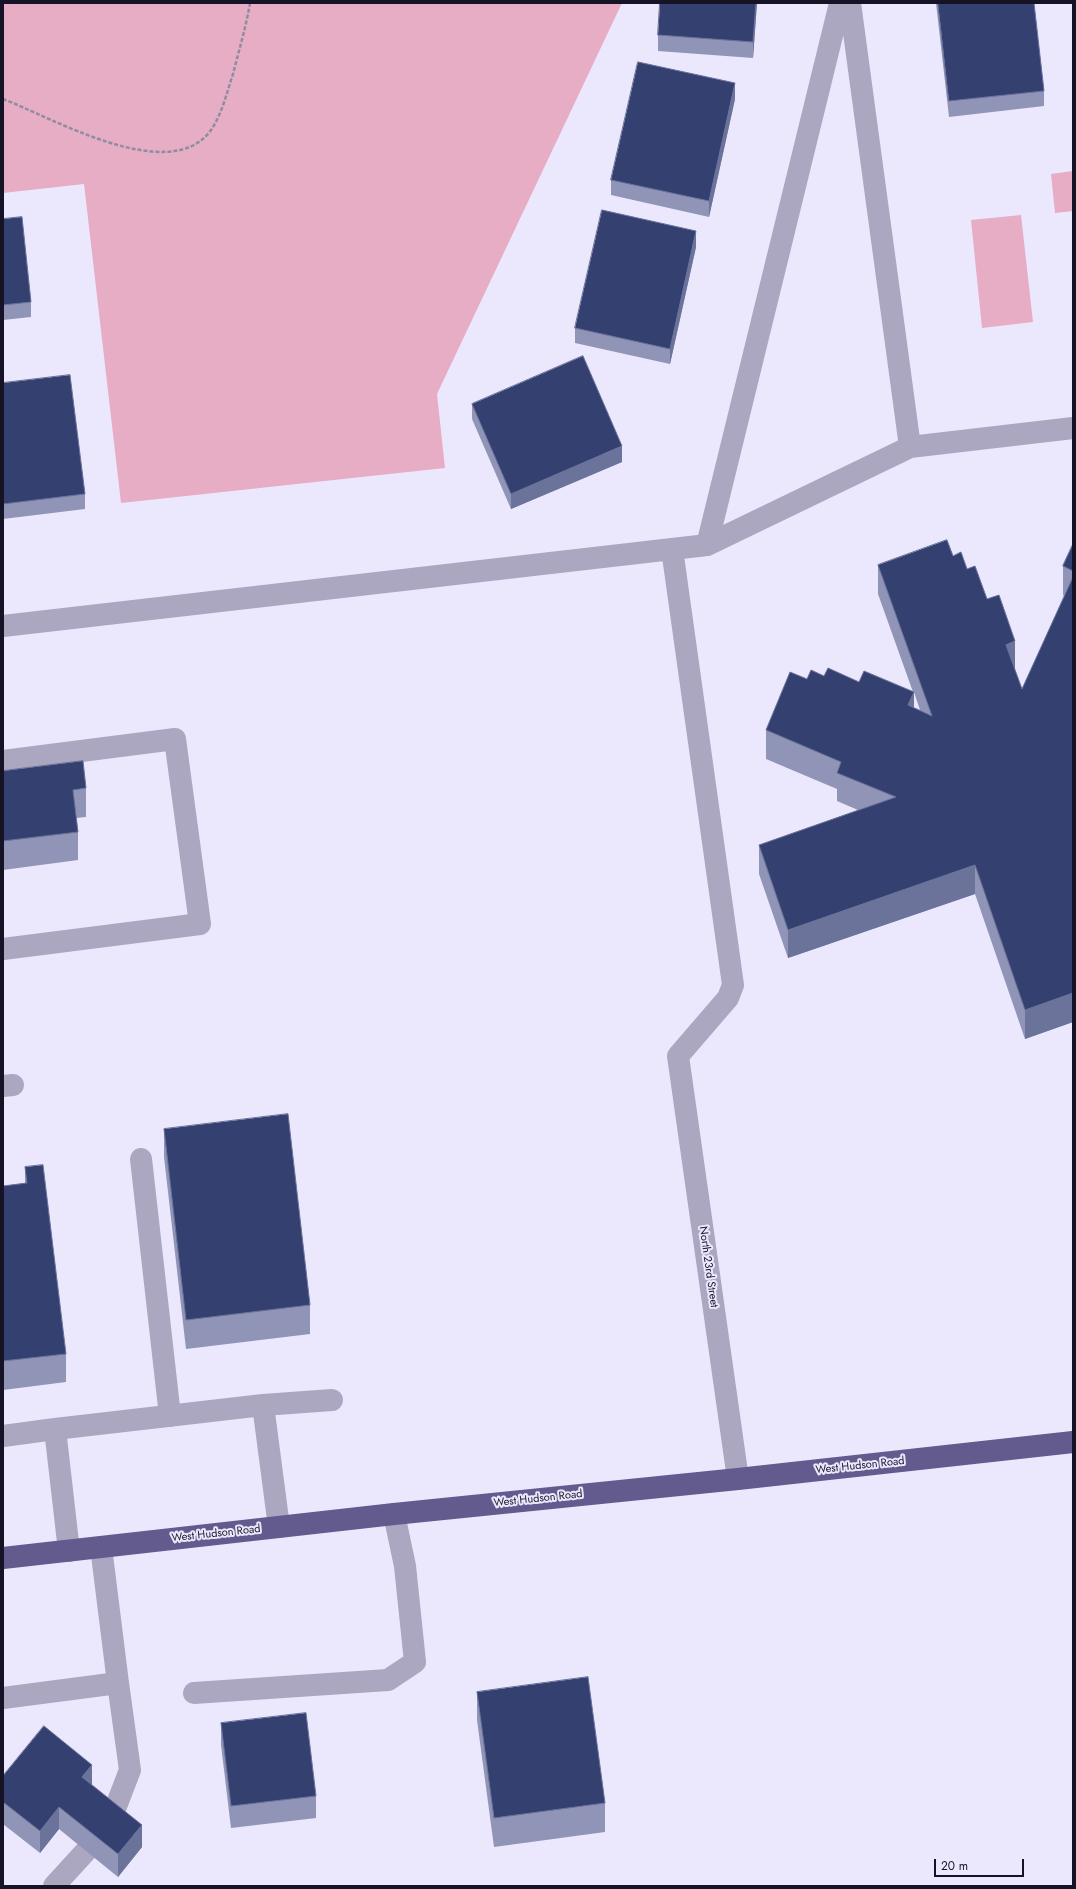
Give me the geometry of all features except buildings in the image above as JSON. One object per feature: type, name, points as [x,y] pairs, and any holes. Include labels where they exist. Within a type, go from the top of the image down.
[{"type":"highway","name":"West Hudson Road","points":[[3,1558],[394,1514],[738,1479],[1073,1442]]},
{"type":"street","points":[[707,545],[840,3]]},
{"type":"street","points":[[850,3],[910,448]]},
{"type":"street","points":[[3,626],[707,545],[910,448],[1073,428]]},
{"type":"street","name":"North 23rd Street","points":[[672,549],[733,985],[728,998],[678,1056],[738,1479]]},
{"type":"street","points":[[3,761],[175,740],[200,924],[3,949]]},
{"type":"street","points":[[141,1159],[170,1416]]},
{"type":"street","points":[[3,1436],[263,1405],[332,1400]]},
{"type":"street","points":[[263,1405],[279,1527]]},
{"type":"street","points":[[55,1429],[69,1551]]},
{"type":"street","points":[[194,1693],[388,1680],[415,1662],[405,1566],[394,1514]]},
{"type":"street","points":[[101,1547],[130,1770],[110,1822]]},
{"type":"street","points":[[3,1698],[118,1683]]},
{"type":"street","points":[[54,1886],[86,1851]]},
{"type":"path","points":[[3,99],[88,135],[131,149],[151,152],[188,148],[206,136],[212,129],[220,112],[246,26],[250,3]]},
{"type":"shaded area","points":[[3,3],[622,3],[437,394],[445,468],[121,503],[84,184],[3,193]]},
{"type":"shaded area","points":[[1073,171],[1073,211],[1055,213],[1051,174]]},
{"type":"shaded area","points":[[1021,215],[1033,322],[982,328],[971,220]]}]
